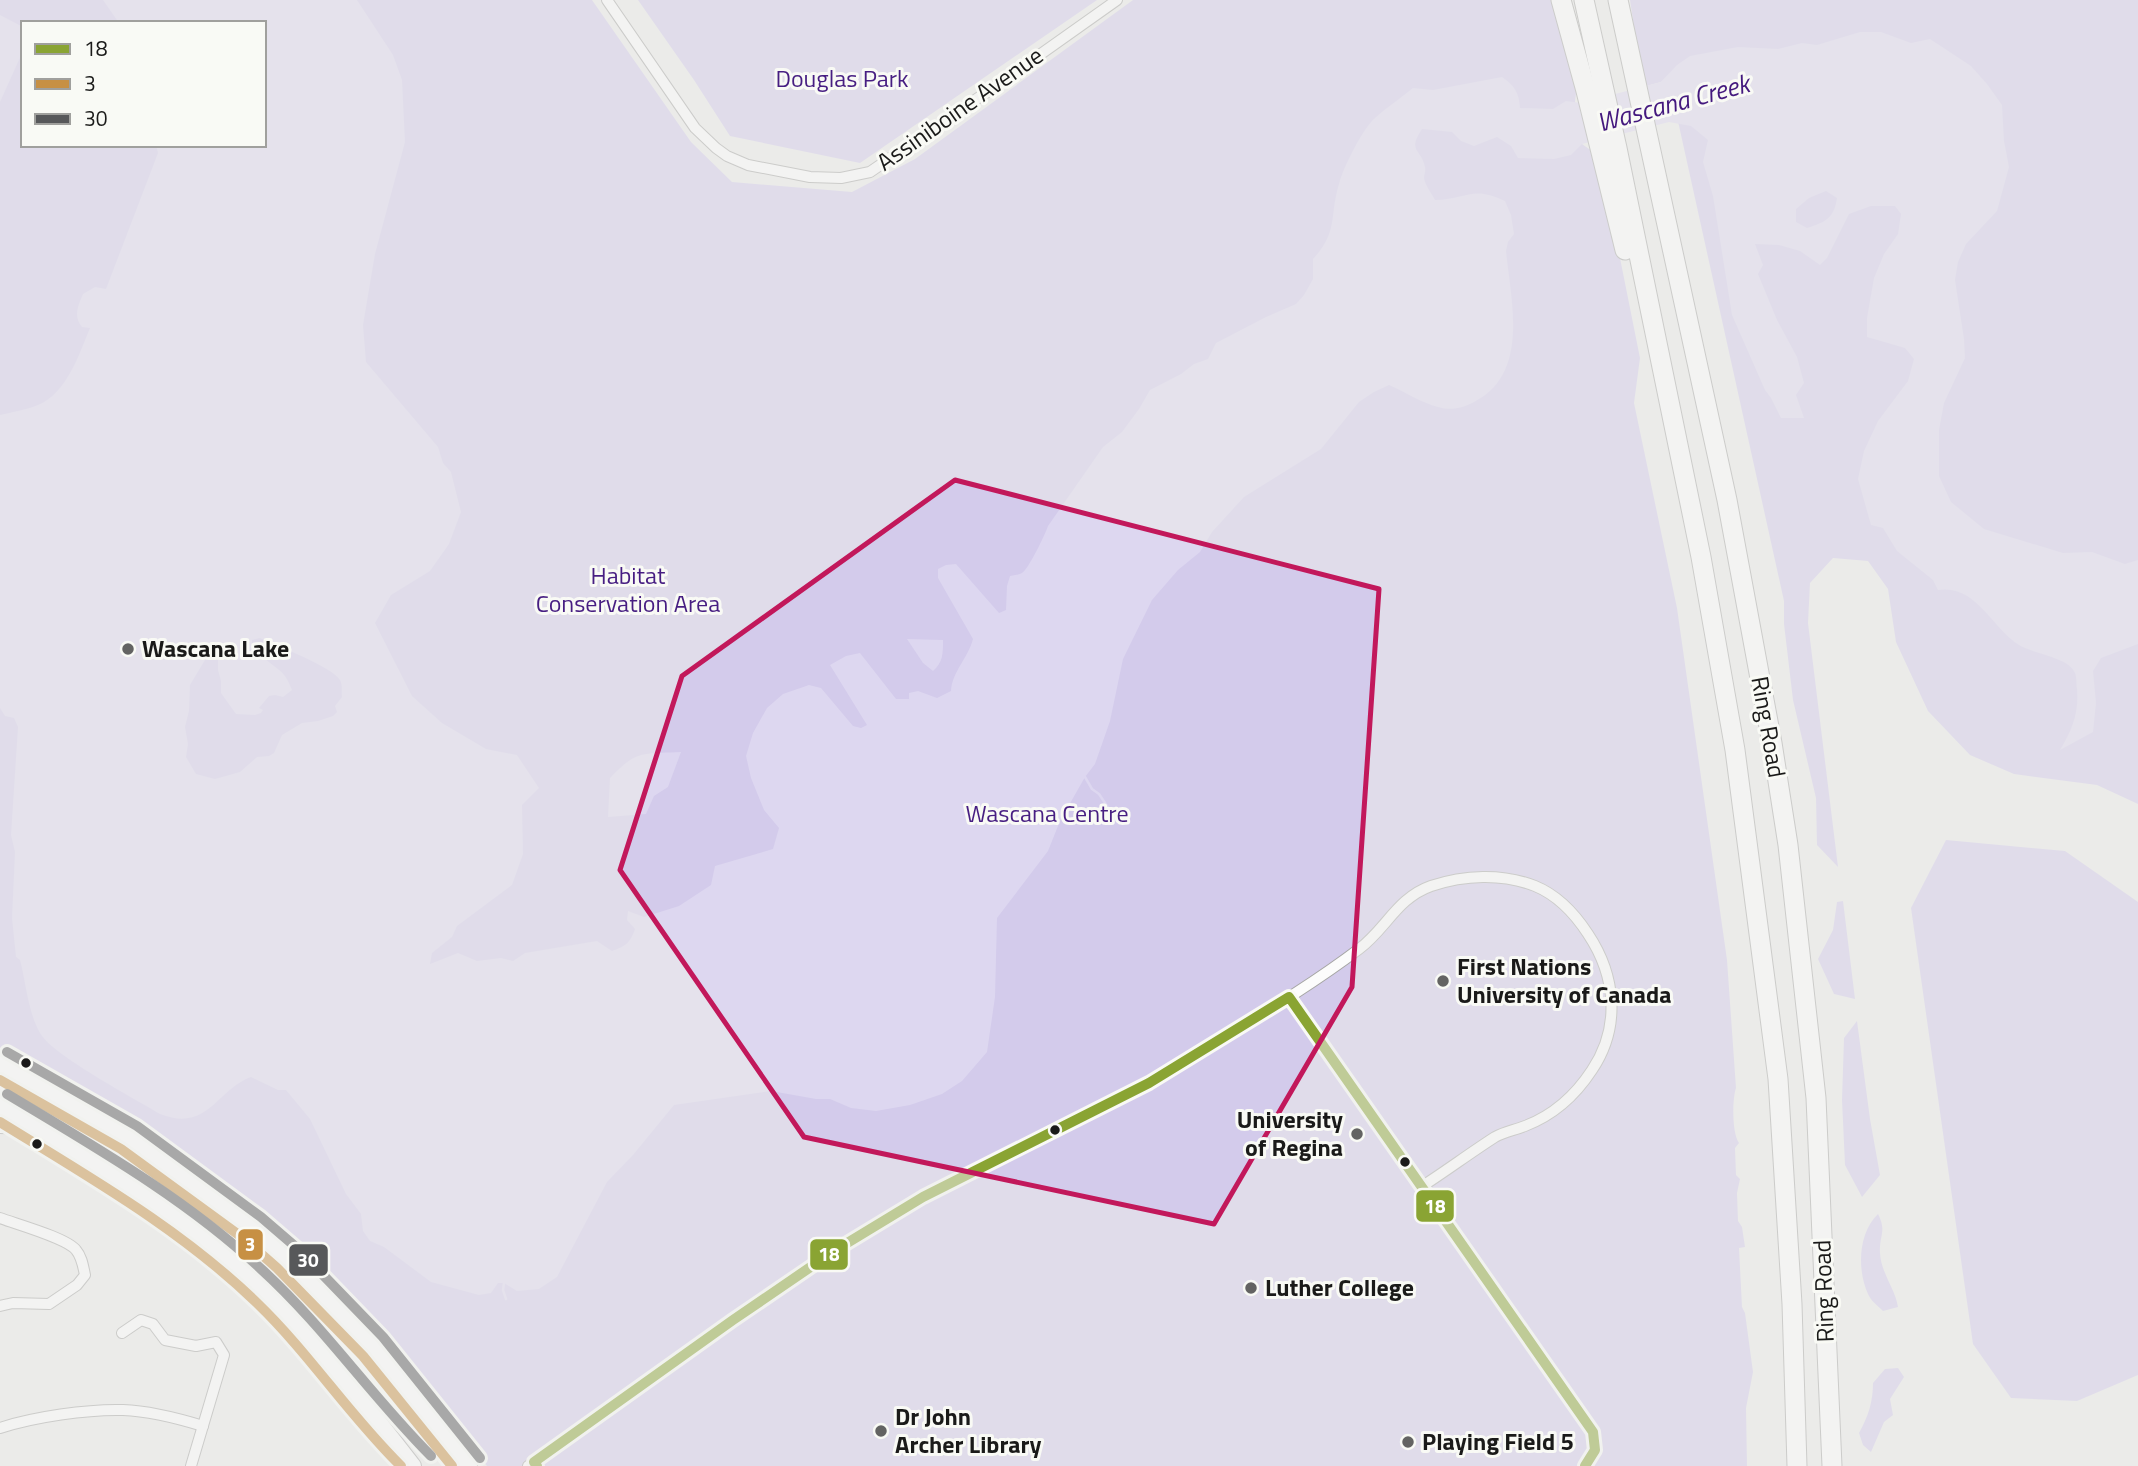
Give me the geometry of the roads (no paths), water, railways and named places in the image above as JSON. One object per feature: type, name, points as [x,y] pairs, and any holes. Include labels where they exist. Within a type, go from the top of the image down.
[{"type":"highway","points":[[1561,0],[1595,86]]},
{"type":"highway","points":[[1584,0],[1595,86]]},
{"type":"highway","name":"Ring Road","points":[[1618,0],[1727,500],[1788,845],[1816,1098],[1832,1466]]},
{"type":"highway","name":"Ring Road","points":[[1595,86],[1702,557],[1735,750],[1778,1079],[1792,1304],[1797,1466]]},
{"type":"main road","points":[[0,1064],[130,1138],[252,1227],[287,1258],[373,1347],[469,1466]]},
{"type":"main road","points":[[0,1106],[130,1186],[217,1248],[283,1309],[412,1466]]},
{"type":"main road","points":[[0,1125],[32,1126]]},
{"type":"main road","points":[[381,1425],[421,1466]]},
{"type":"street","name":"Assiniboine Avenue","points":[[607,0],[700,134],[727,156],[748,165],[810,177],[841,178],[870,172],[1117,0]]},
{"type":"street","points":[[533,1465],[733,1320],[834,1251],[923,1197],[1149,1083],[1289,997],[1362,947],[1392,912],[1410,897],[1438,884],[1479,877],[1507,879],[1535,886],[1572,912],[1597,947],[1604,963],[1612,998],[1611,1022],[1605,1047],[1579,1090],[1559,1108],[1526,1126],[1500,1134],[1421,1187]]},
{"type":"street","points":[[1289,997],[1593,1432],[1595,1454],[1585,1466]]},
{"type":"street","points":[[0,1218],[75,1247],[83,1263],[85,1275],[78,1285],[49,1304],[13,1303],[0,1307]]},
{"type":"street","points":[[121,1333],[141,1321],[153,1324],[165,1340],[196,1346],[216,1342],[224,1355],[191,1466]]},
{"type":"street","points":[[0,1428],[63,1415],[122,1410],[169,1416],[203,1426]]},
{"type":"water","name":"Wascana Lake","points":[[103,0],[357,0],[393,55],[402,80],[405,142],[375,254],[363,325],[366,362],[438,447],[443,463],[451,472],[461,512],[449,544],[430,571],[391,595],[375,623],[412,696],[442,723],[486,749],[517,755],[539,788],[522,805],[523,854],[512,885],[457,926],[452,937],[432,953],[430,964],[458,953],[477,961],[501,958],[513,961],[525,953],[597,941],[612,951],[627,943],[635,929],[627,920],[628,911],[644,917],[679,906],[711,885],[715,866],[773,849],[779,828],[764,810],[751,778],[746,756],[753,733],[767,708],[783,694],[809,685],[821,688],[853,726],[861,728],[867,725],[830,665],[846,656],[860,653],[896,699],[909,699],[909,693],[918,691],[937,698],[951,691],[954,678],[973,639],[938,578],[938,569],[956,564],[999,613],[1006,610],[1010,576],[1025,570],[1048,526],[1103,447],[1122,432],[1150,390],[1194,364],[1208,359],[1216,343],[1296,304],[1304,295],[1313,279],[1313,259],[1327,240],[1339,184],[1354,149],[1375,118],[1413,88],[1433,90],[1502,77],[1515,90],[1520,108],[1553,109],[1566,101],[1581,103],[1661,82],[1690,56],[1738,47],[1778,49],[1802,43],[1817,45],[1860,32],[1881,32],[1911,43],[1930,39],[1971,66],[2002,105],[2009,167],[1997,211],[1966,244],[1958,262],[1955,280],[1965,358],[1944,403],[1939,430],[1939,476],[1951,502],[1984,529],[2063,553],[2092,552],[2125,564],[2138,560],[2138,644],[2101,658],[2093,671],[2096,703],[2093,732],[2060,750],[2076,714],[2076,677],[2071,668],[2058,659],[2019,645],[1982,608],[1963,594],[1938,590],[1933,580],[1897,551],[1883,528],[1871,525],[1858,479],[1864,451],[1878,421],[1908,381],[1914,359],[1905,348],[1867,337],[1867,318],[1874,278],[1884,254],[1898,234],[1901,214],[1895,206],[1871,206],[1849,214],[1827,258],[1820,265],[1800,251],[1779,245],[1755,244],[1763,265],[1758,274],[1777,320],[1797,357],[1804,383],[1796,395],[1804,418],[1781,418],[1765,390],[1732,315],[1713,196],[1703,162],[1708,140],[1691,126],[1669,122],[1582,144],[1571,155],[1554,159],[1518,158],[1511,146],[1497,137],[1474,146],[1461,141],[1452,132],[1422,129],[1415,146],[1425,167],[1425,181],[1435,200],[1485,194],[1505,201],[1511,215],[1514,234],[1506,251],[1513,335],[1503,374],[1492,390],[1474,402],[1457,408],[1432,405],[1389,385],[1374,392],[1359,402],[1321,449],[1244,497],[1212,532],[1200,552],[1178,570],[1152,600],[1123,659],[1110,721],[1095,764],[1060,821],[1048,851],[997,918],[995,997],[987,1052],[962,1081],[942,1094],[910,1105],[876,1111],[851,1108],[830,1099],[771,1091],[674,1105],[607,1182],[557,1277],[539,1289],[517,1291],[504,1283],[498,1283],[491,1293],[479,1295],[431,1282],[384,1247],[370,1241],[363,1231],[361,1214],[346,1194],[310,1119],[286,1090],[278,1090],[251,1077],[239,1083],[201,1114],[190,1118],[176,1118],[160,1114],[76,1064],[48,1042],[40,1033],[33,1016],[20,960],[16,957],[12,918],[15,852],[11,835],[18,727],[14,718],[5,716],[0,708],[0,415],[33,407],[48,399],[57,392],[71,372],[90,328],[82,327],[79,323],[79,303],[83,294],[95,287],[106,289],[158,153],[156,147],[266,147],[266,21],[118,21]],"holes":[[[1826,191],[1837,198],[1831,215],[1819,224],[1807,228],[1796,222],[1796,209],[1809,198]],[[260,638],[315,663],[340,680],[342,697],[335,706],[337,712],[333,716],[302,723],[282,735],[274,753],[257,757],[240,772],[215,779],[196,774],[186,757],[188,744],[185,727],[190,685],[208,655],[214,653],[218,656],[221,693],[236,714],[261,713],[263,710],[259,708],[269,696],[283,697],[292,690],[283,674],[252,647],[252,640]]]},
{"type":"water","points":[[0,15],[21,26],[21,55],[0,102]]},
{"type":"water","points":[[907,639],[943,640],[942,657],[933,671],[923,663]]},
{"type":"water","points":[[681,752],[668,787],[654,796],[646,814],[608,817],[610,778],[619,769],[627,762],[649,753]]},
{"type":"waterway","points":[[1085,777],[1117,821]]},
{"type":"waterway","points":[[504,1283],[506,1299]]},
{"type":"place","name":"Wascana Lake","points":[[128,649]]},
{"type":"place","name":"First Nations University of Canada","points":[[1443,981]]},
{"type":"place","name":"University of Regina","points":[[1357,1134]]},
{"type":"place","name":"Luther College","points":[[1251,1288]]},
{"type":"place","name":"Dr John Archer Library","points":[[881,1431]]},
{"type":"place","name":"Playing Field 5","points":[[1408,1442]]},
{"type":"park label","name":"Douglas Park","points":[[842,79]]},
{"type":"park label","name":"Habitat Conservation Area","points":[[628,590]]},
{"type":"park label","name":"Wascana Centre","points":[[1047,814]]},
{"type":"water label","name":"Wascana Creek","points":[[1673,103]]}]
